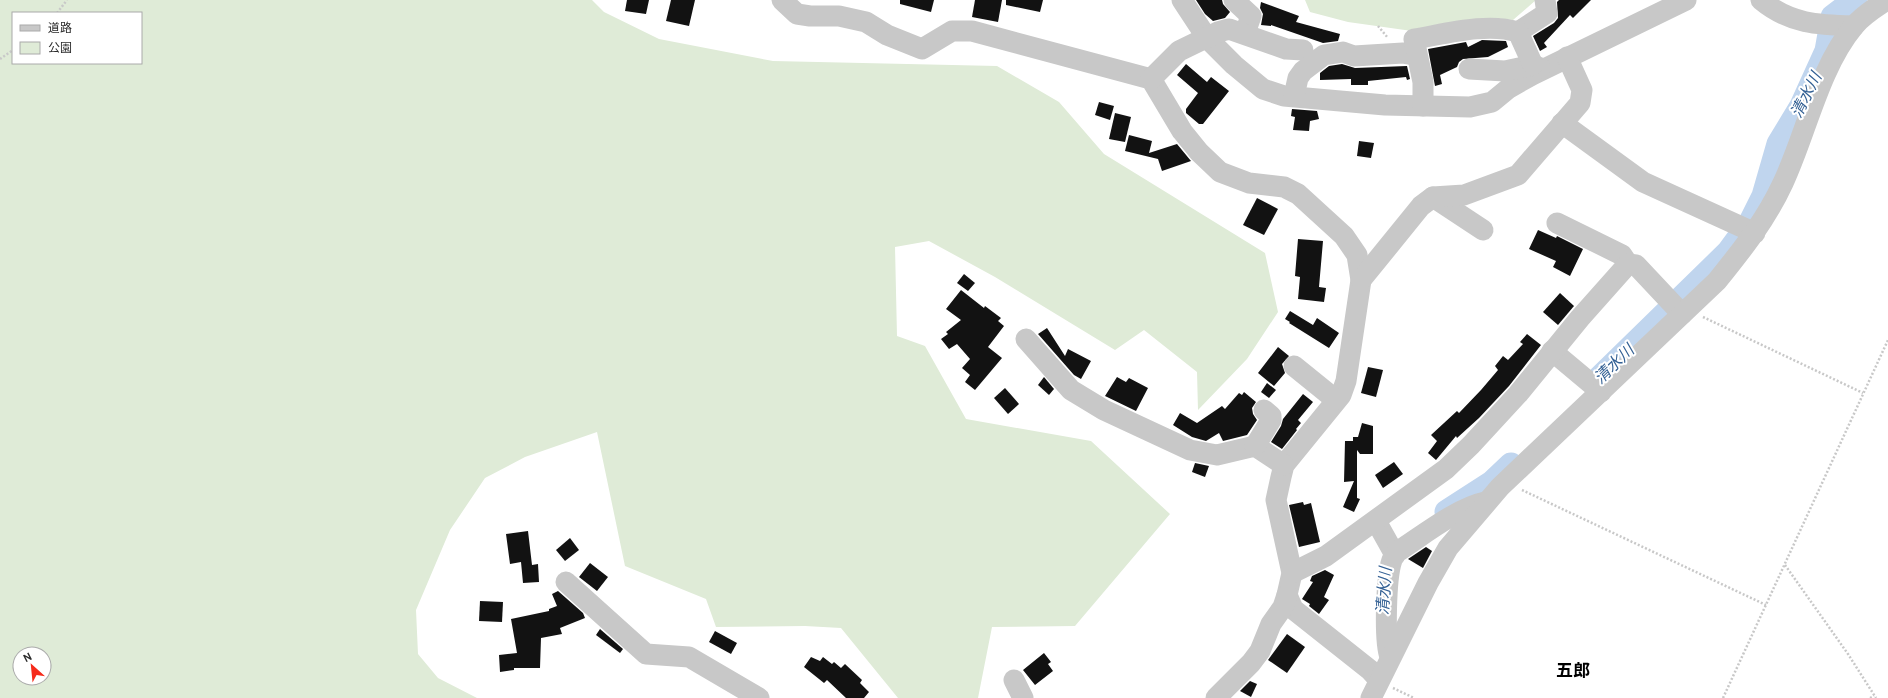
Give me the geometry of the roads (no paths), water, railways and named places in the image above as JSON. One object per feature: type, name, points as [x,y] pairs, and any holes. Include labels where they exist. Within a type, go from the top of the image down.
[{"type":"street","points":[[782,0],[798,14],[810,16],[839,16],[866,22],[887,35],[922,49],[952,31],[972,31],[1151,79],[1182,131],[1199,152],[1220,172],[1249,183],[1284,187],[1298,194],[1344,236],[1357,255],[1361,280],[1346,380],[1341,395],[1284,465],[1276,500],[1292,573],[1287,596],[1283,607],[1271,624],[1260,651],[1250,664],[1216,698]]},
{"type":"street","points":[[1182,0],[1207,38],[1234,65],[1263,89],[1284,96],[1385,105],[1470,107],[1492,102],[1538,67]]},
{"type":"street","points":[[1234,0],[1251,16],[1251,21],[1245,33]]},
{"type":"street","points":[[1518,32],[1547,13],[1544,0]]},
{"type":"street","points":[[1469,69],[1506,70],[1538,67],[1567,58],[1686,0]]},
{"type":"street","points":[[1761,0],[1780,13],[1808,24],[1840,25],[1883,6]]},
{"type":"street","points":[[1375,689],[1428,583],[1448,548],[1505,482],[1717,281],[1754,233],[1765,217],[1783,183],[1831,62],[1840,25]]},
{"type":"street","points":[[1424,106],[1422,82],[1414,39],[1467,30],[1505,28],[1518,32],[1538,67]]},
{"type":"street","points":[[1151,79],[1179,51],[1230,29],[1245,33],[1286,49],[1303,50]]},
{"type":"street","points":[[1294,96],[1298,78],[1303,71],[1324,55],[1343,52],[1354,56],[1403,53],[1416,55]]},
{"type":"street","points":[[1361,280],[1421,206],[1433,198],[1464,195],[1518,175],[1580,103],[1582,90],[1567,58]]},
{"type":"street","points":[[1562,123],[1643,182],[1754,233]]},
{"type":"street","points":[[1433,198],[1482,230]]},
{"type":"street","points":[[1557,223],[1622,255],[1628,264],[1636,265],[1684,312]]},
{"type":"street","points":[[1292,573],[1326,556],[1376,521],[1446,468],[1466,450],[1518,394],[1552,351],[1628,264]]},
{"type":"street","points":[[1026,340],[1071,390],[1104,410],[1190,450],[1217,455],[1255,446],[1271,420],[1271,416],[1264,410]]},
{"type":"street","points":[[1552,351],[1601,392]]},
{"type":"street","points":[[1294,366],[1336,400]]},
{"type":"street","points":[[1255,446],[1284,465]]},
{"type":"street","points":[[1390,657],[1387,649],[1387,600],[1392,560],[1395,555],[1397,552],[1471,505],[1487,502]]},
{"type":"street","points":[[1376,521],[1395,555]]},
{"type":"street","points":[[566,582],[646,654],[689,657],[759,698]]},
{"type":"street","points":[[1287,596],[1293,609],[1370,670],[1375,689]]},
{"type":"waterway","name":"清水川","points":[[1600,378],[1729,252],[1751,222],[1764,196],[1779,144],[1802,106],[1827,51],[1833,17],[1855,0]]},
{"type":"waterway","name":"清水川","points":[[1447,512],[1492,483],[1511,465]]},
{"type":"district","name":"五郎","points":[[1573,670]]}]
